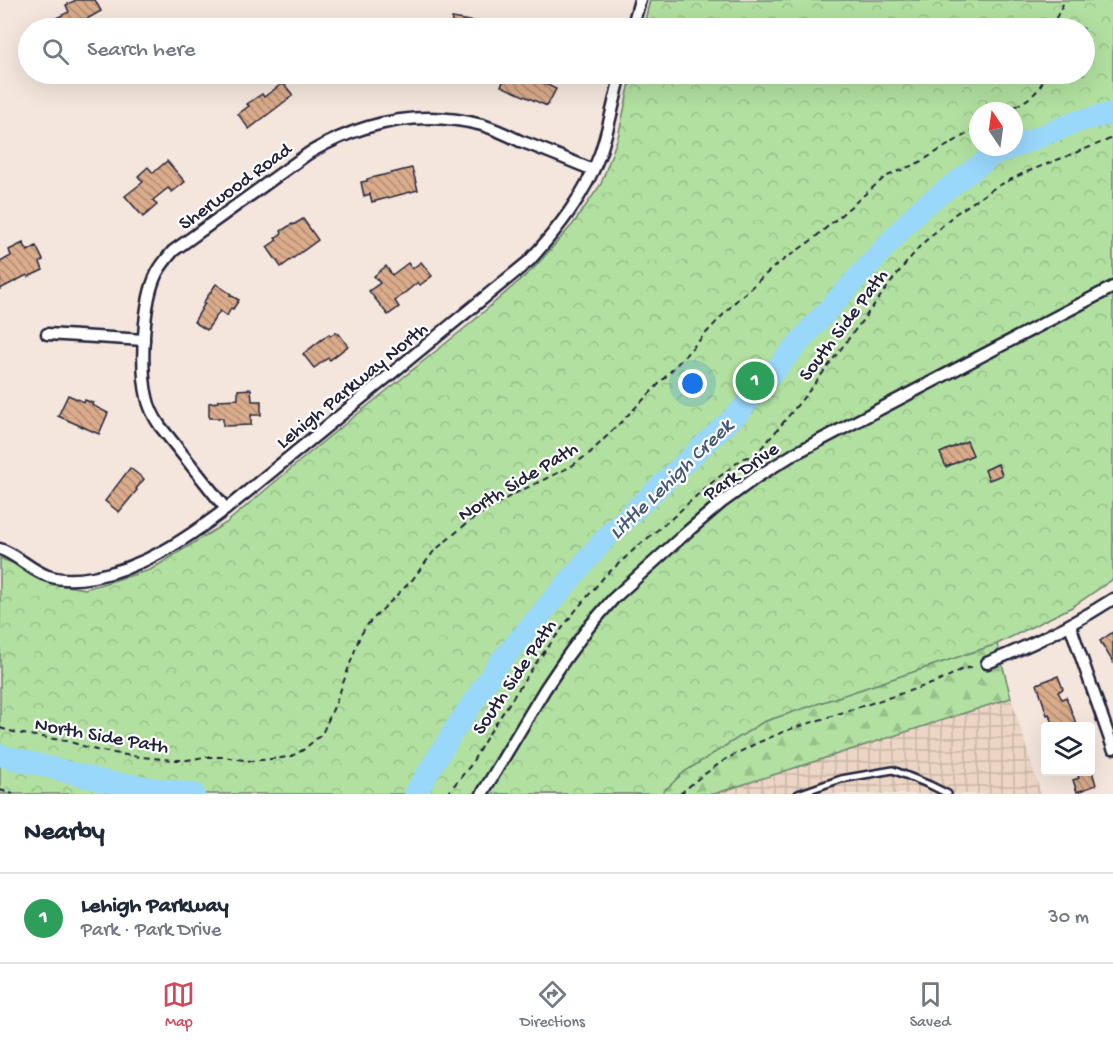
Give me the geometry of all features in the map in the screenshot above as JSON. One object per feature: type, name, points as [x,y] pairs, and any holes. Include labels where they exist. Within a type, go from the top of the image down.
[{"type":"street","points":[[635,18],[640,0]]},
{"type":"street","name":"Lehigh Parkway North","points":[[0,549],[16,556],[46,576],[60,579],[84,579],[123,570],[148,559],[192,534],[226,509],[529,261],[564,219],[593,170],[618,84]]},
{"type":"street","name":"Sherwood Road","points":[[226,509],[160,426],[151,412],[146,395],[144,340],[147,310],[156,274],[173,251],[309,153],[328,141],[371,125],[416,118],[461,121],[483,126],[593,170]]},
{"type":"street","name":"Park Drive","points":[[482,794],[545,689],[588,628],[613,599],[721,503],[794,454],[1113,287]]},
{"type":"street","points":[[47,334],[144,340]]},
{"type":"street","points":[[987,663],[1070,625],[1113,599]]},
{"type":"street","points":[[1070,625],[1113,748]]},
{"type":"lane","points":[[798,794],[841,779],[893,770],[930,784],[948,794]]},
{"type":"path","points":[[1056,18],[1065,0]]},
{"type":"path","points":[[1023,102],[1032,97],[1041,84]]},
{"type":"path","name":"North Side Path","points":[[0,728],[17,734],[67,741],[96,750],[172,760],[223,757],[251,761],[292,756],[303,750],[321,734],[337,700],[360,636],[368,624],[413,579],[434,551],[489,508],[570,467],[590,453],[655,388],[735,302],[775,266],[812,240],[885,177],[920,162],[969,132]]},
{"type":"path","name":"South Side Path","points":[[447,794],[470,766],[538,660],[576,610],[613,570],[704,489],[743,458],[754,456],[813,386],[920,246],[955,214],[996,187],[1024,173],[1113,138]]},
{"type":"path","points":[[680,794],[726,759],[785,731],[937,682],[963,669],[987,663]]},
{"type":"path","points":[[0,790],[13,794]]},
{"type":"shaded area","points":[[1011,698],[1041,794],[714,794]]},
{"type":"green space","points":[[650,0],[1113,0],[1113,579],[1072,607],[997,644],[763,722],[684,772],[661,794],[0,794],[0,558],[50,583],[85,589],[150,570],[226,523],[471,323],[534,268],[573,224],[601,184],[618,137],[630,84],[1095,84],[1095,18],[646,18]]},
{"type":"green space","points":[[996,640],[1011,698],[714,794],[494,794],[763,722]]},
{"type":"building","points":[[76,0],[95,0],[101,11],[89,18],[56,18],[69,12],[66,5]]},
{"type":"building","points":[[282,84],[292,94],[249,129],[238,114],[249,106],[247,104],[262,94],[264,97]]},
{"type":"building","points":[[502,84],[546,84],[556,89],[547,106],[501,86]]},
{"type":"building","points":[[167,161],[185,182],[172,192],[168,188],[153,200],[157,205],[143,217],[125,196],[143,182],[138,176],[148,167],[153,173]]},
{"type":"building","points":[[412,168],[418,190],[372,202],[370,194],[364,196],[361,182]]},
{"type":"building","points":[[303,219],[318,240],[281,267],[267,247],[277,240],[275,238],[282,233],[281,231]]},
{"type":"building","points":[[23,243],[28,251],[36,246],[43,260],[40,262],[43,270],[28,277],[27,275],[0,289],[0,262],[11,256],[9,250]]},
{"type":"building","points":[[421,262],[432,276],[420,285],[418,282],[395,301],[399,307],[388,315],[369,291],[380,283],[374,276],[386,266],[392,275],[408,263],[412,269]]},
{"type":"building","points":[[216,284],[239,300],[227,316],[220,311],[207,330],[194,322]]},
{"type":"building","points":[[336,332],[348,346],[330,360],[328,358],[314,368],[303,354],[329,334],[330,336]]},
{"type":"building","points":[[251,389],[252,401],[261,401],[261,415],[251,415],[251,425],[223,426],[223,418],[209,418],[209,403],[238,399],[238,390]]},
{"type":"building","points":[[68,395],[93,403],[92,405],[108,413],[99,434],[58,416]]},
{"type":"building","points":[[967,441],[973,455],[946,467],[940,453]]},
{"type":"building","points":[[998,464],[1002,475],[989,480],[985,470]]},
{"type":"building","points":[[130,468],[144,479],[119,512],[105,501]]},
{"type":"building","points":[[1113,632],[1113,662],[1100,641]]},
{"type":"building","points":[[1058,676],[1063,689],[1058,692],[1062,699],[1066,697],[1075,722],[1052,722],[1049,714],[1047,715],[1037,684]]},
{"type":"building","points":[[1078,776],[1093,776],[1096,785],[1077,792],[1073,780],[1079,778]]},
{"type":"waterway","name":"Little Lehigh Creek","points":[[1023,143],[1076,122],[1113,113]]},
{"type":"waterway","name":"Little Lehigh Creek","points":[[415,794],[500,662],[609,534],[739,412],[815,324],[920,209],[992,156]]},
{"type":"waterway","name":"Little Lehigh Creek","points":[[0,755],[107,782],[194,794]]},
{"type":"place","name":"Lehigh Parkway","points":[[755,381]]}]
